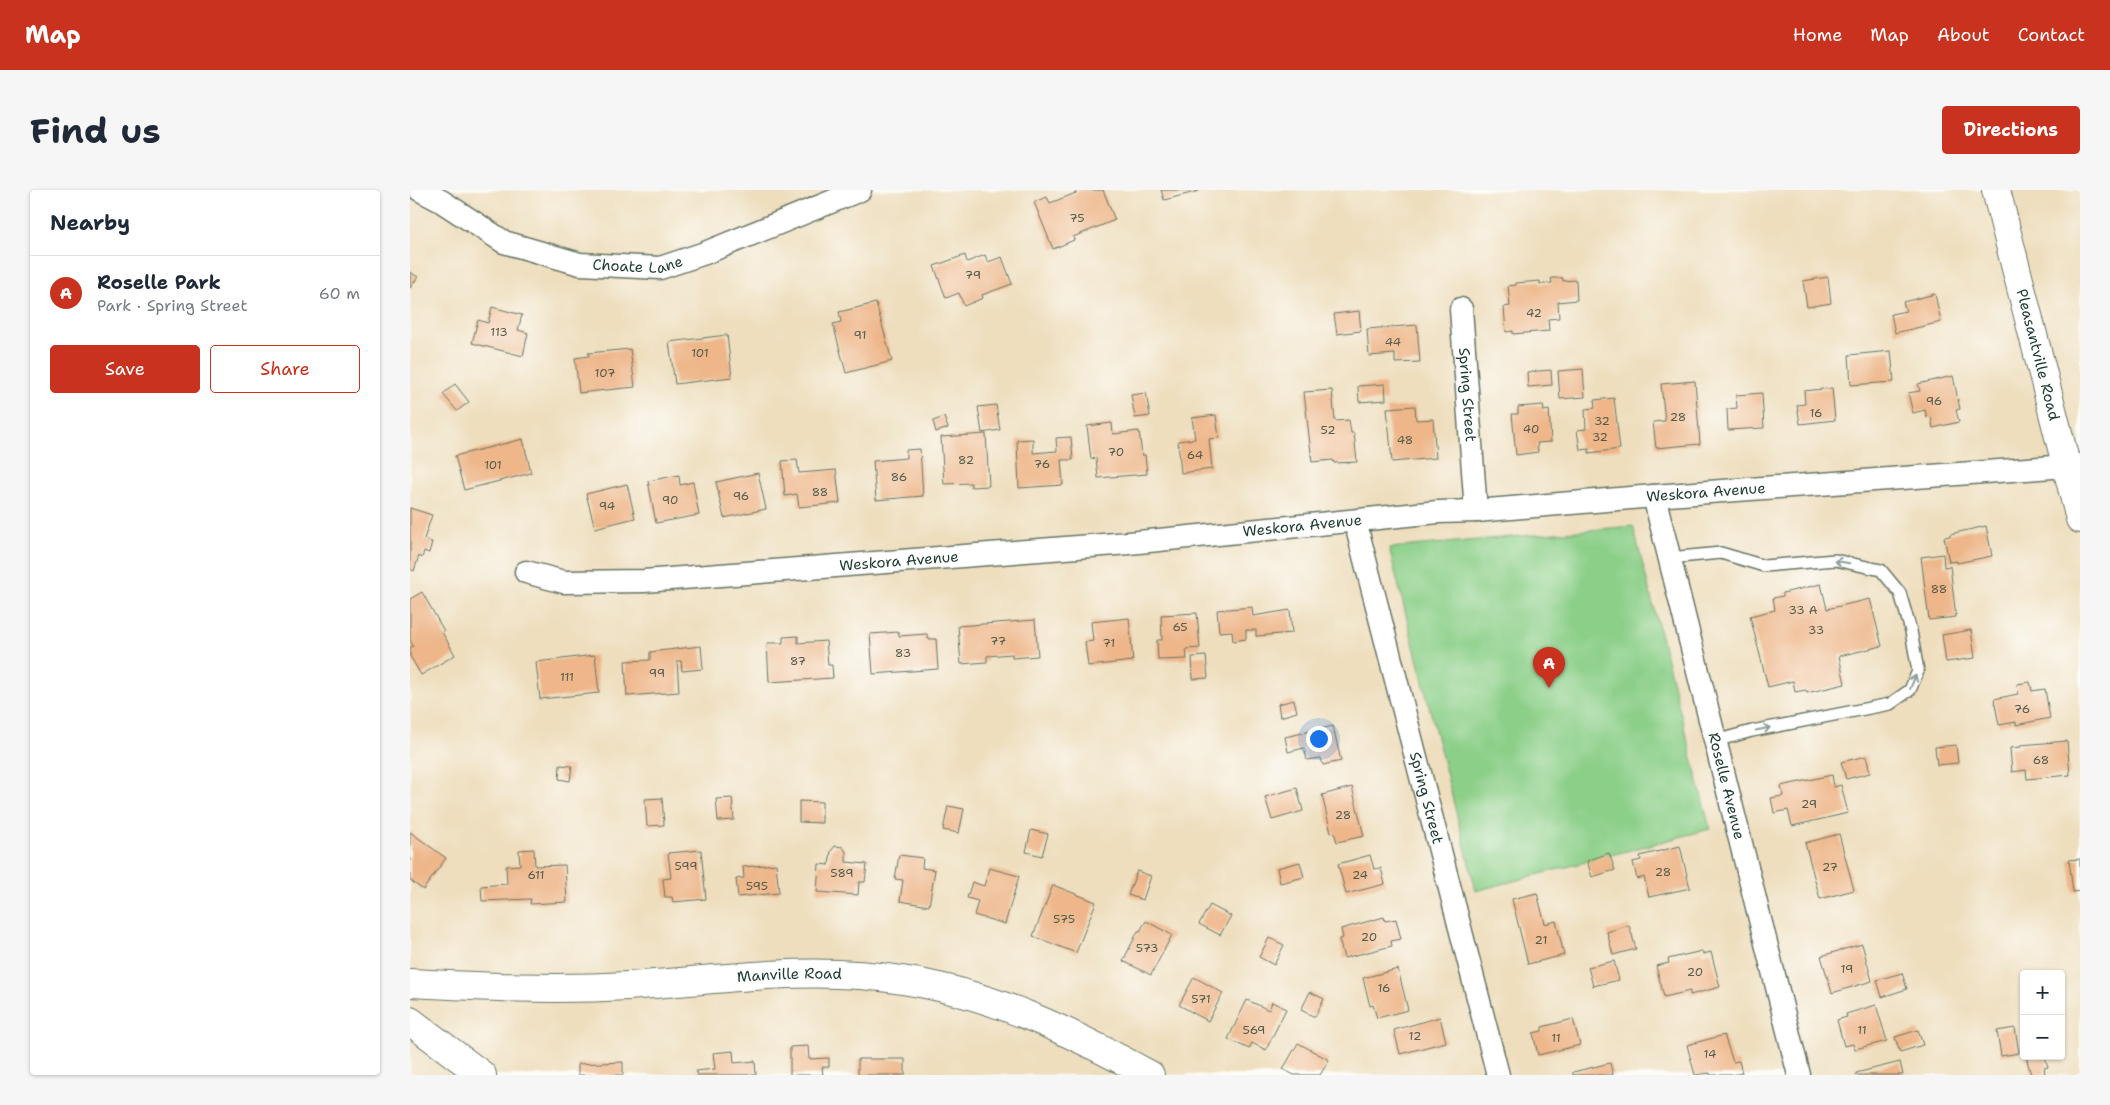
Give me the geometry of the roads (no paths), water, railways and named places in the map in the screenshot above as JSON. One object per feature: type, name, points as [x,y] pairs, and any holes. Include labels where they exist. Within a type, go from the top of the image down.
[{"type":"main road","name":"Pleasantville Road","points":[[1996,190],[2073,465],[2080,519]]},
{"type":"main road","name":"Manville Road","points":[[410,983],[546,988],[628,986],[798,973],[884,977],[960,992],[1009,1008],[1055,1026],[1150,1075]]},
{"type":"main road","points":[[410,1021],[482,1075]]},
{"type":"street","name":"Choate Lane","points":[[420,190],[441,201],[504,242],[580,264],[660,268],[706,253],[860,190]]},
{"type":"street","name":"Spring Street","points":[[1461,309],[1476,511]]},
{"type":"street","name":"Weskora Avenue","points":[[526,572],[564,582],[644,581],[1129,543],[1438,512],[1476,511],[2073,465]]},
{"type":"street","name":"Roselle Avenue","points":[[1654,496],[1799,1075]]},
{"type":"street","name":"Spring Street","points":[[1355,520],[1498,1075]]},
{"type":"lane","points":[[1669,558],[1720,553],[1764,566],[1835,560],[1881,570],[1900,593],[1911,631],[1918,671],[1910,690],[1890,704],[1752,731],[1715,741]]},
{"type":"place","name":"Roselle Park","points":[[1549,688]]}]
